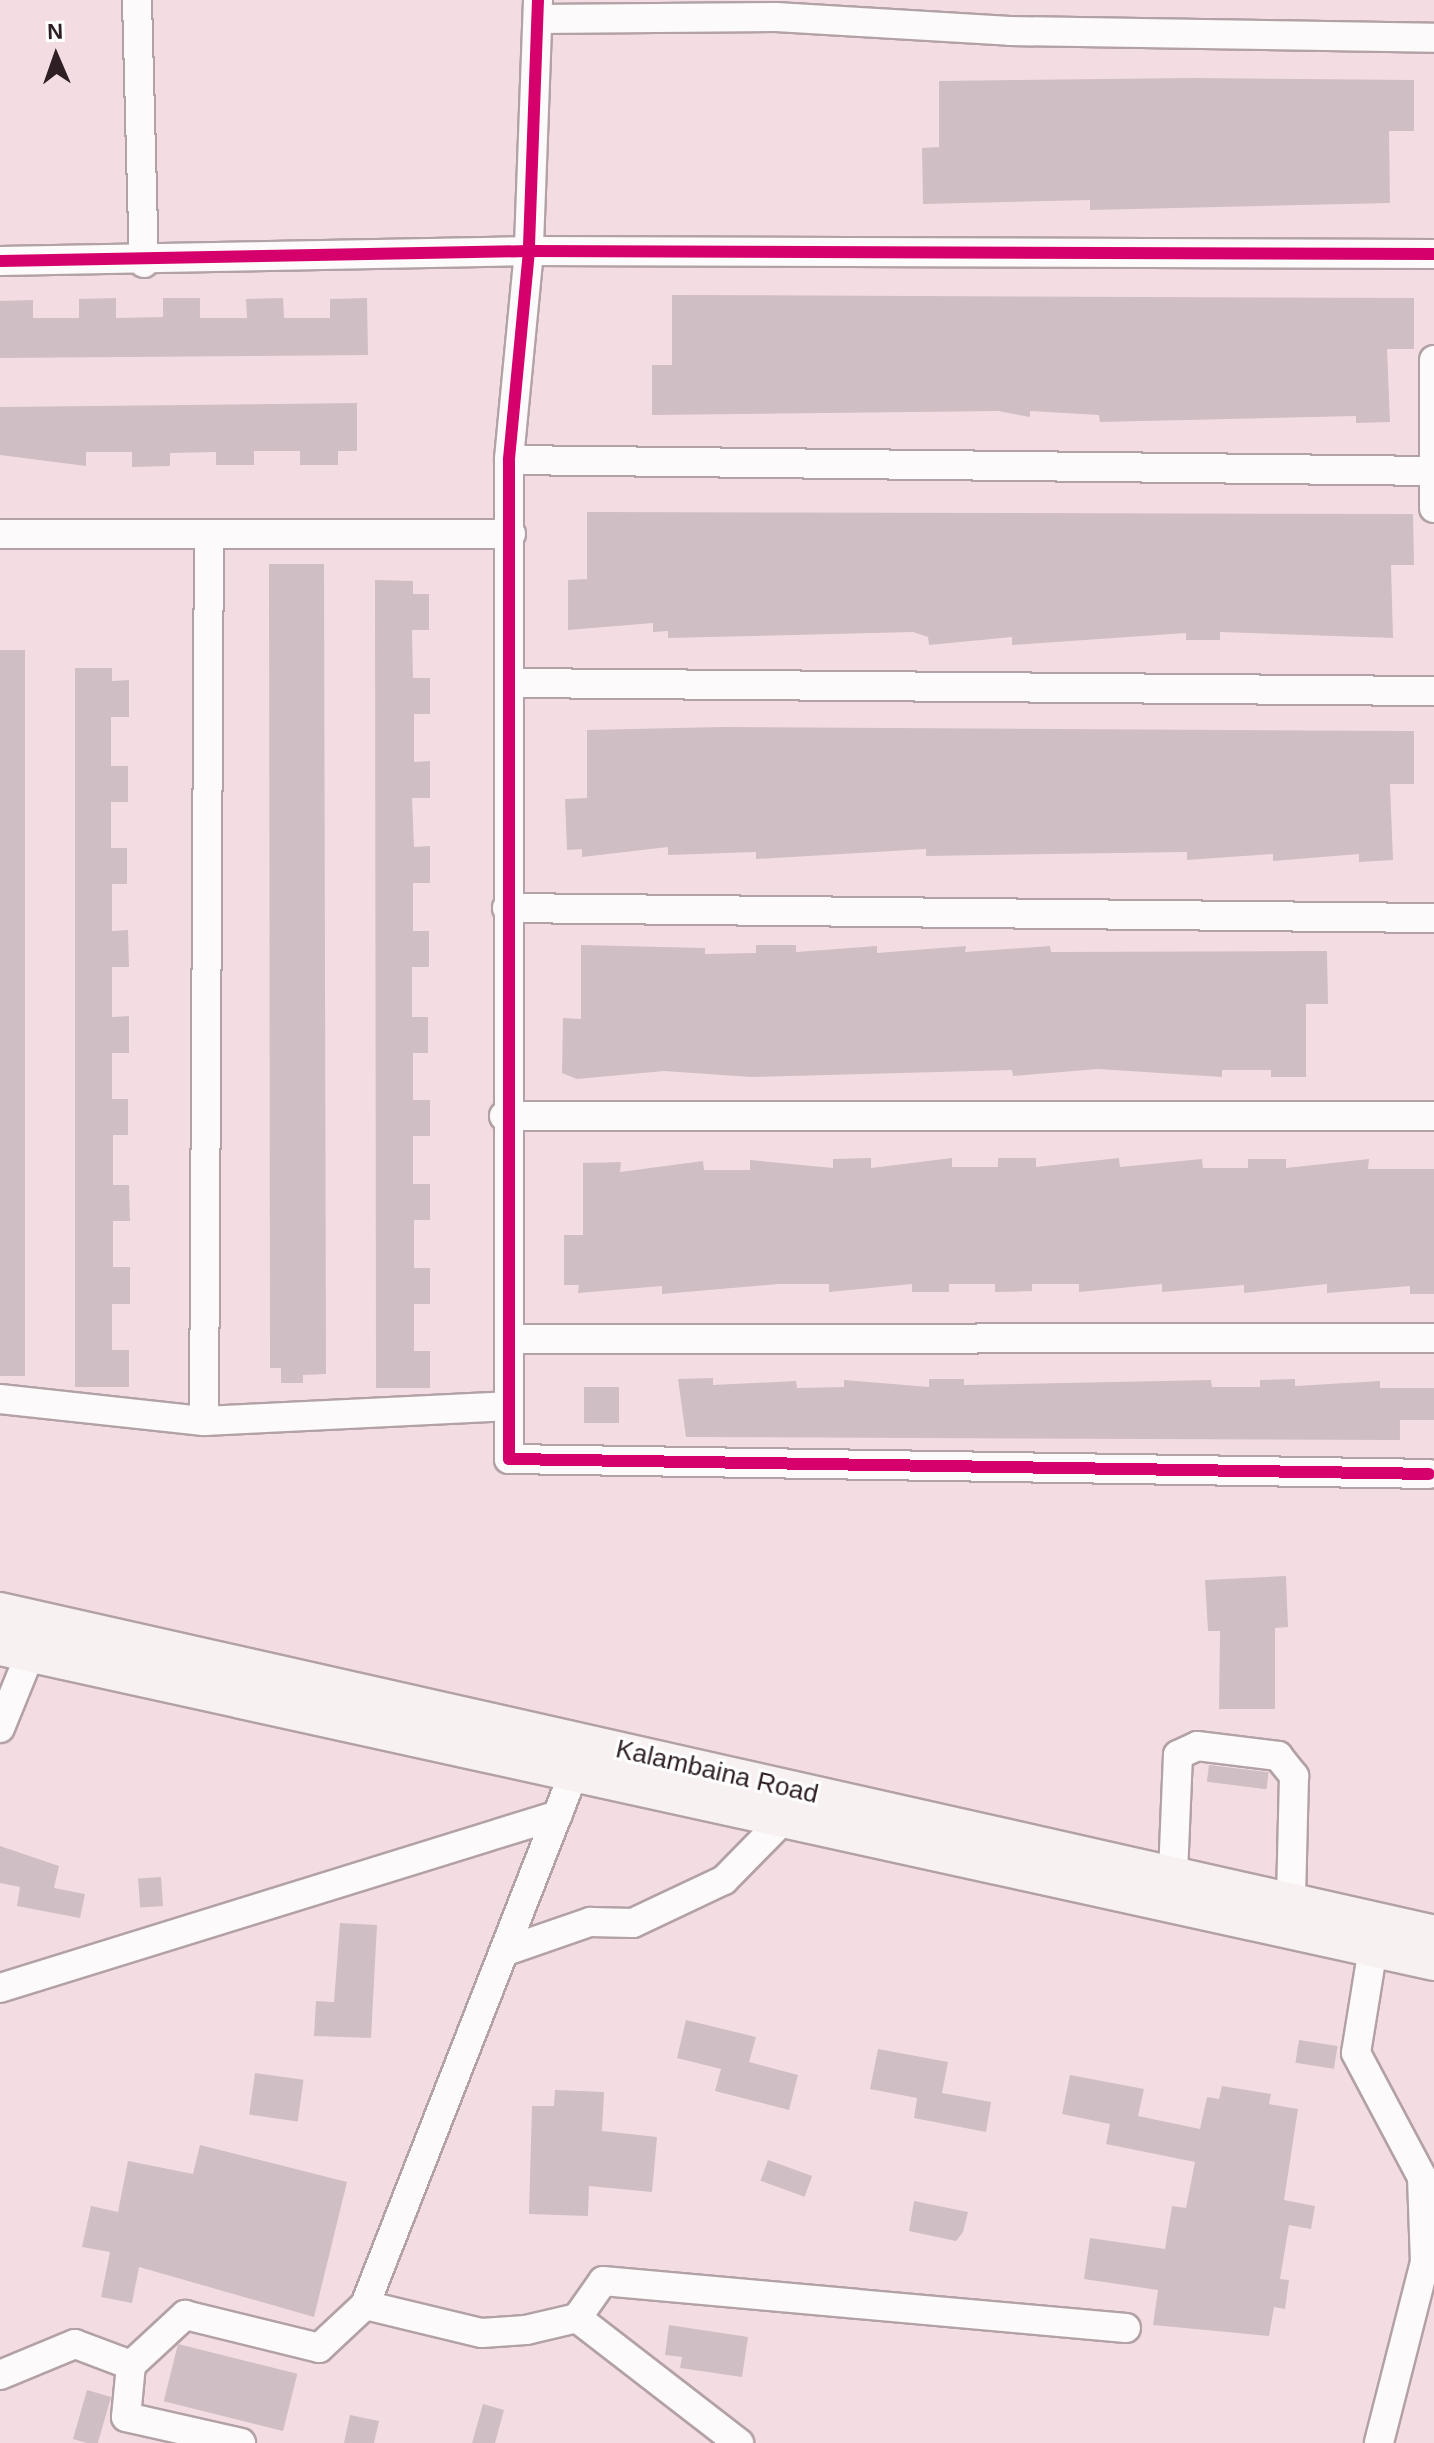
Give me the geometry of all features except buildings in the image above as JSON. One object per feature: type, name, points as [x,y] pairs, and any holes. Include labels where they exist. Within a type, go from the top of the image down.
[{"type":"main road","name":"Kalambaina Road","points":[[0,1611],[1291,1899],[1434,1934]]},
{"type":"main road","name":"Kalambaina Road","points":[[15,1650],[1434,1962]]},
{"type":"street","points":[[137,0],[144,263]]},
{"type":"street","points":[[1429,1474],[509,1459],[510,1339],[504,1116],[513,683],[509,460],[529,251],[538,9],[776,17],[1010,31],[1434,38]]},
{"type":"street","points":[[0,261],[144,263],[529,251],[1434,254]]},
{"type":"street","points":[[1434,360],[1431,471],[1434,508]]},
{"type":"street","points":[[509,460],[1431,471]]},
{"type":"street","points":[[0,534],[209,537],[511,534]]},
{"type":"street","points":[[204,1421],[209,537]]},
{"type":"street","points":[[513,683],[1434,691]]},
{"type":"street","points":[[507,908],[1434,918]]},
{"type":"street","points":[[504,1116],[1434,1116]]},
{"type":"street","points":[[510,1339],[1434,1338]]},
{"type":"street","points":[[0,1399],[204,1421],[508,1406]]},
{"type":"street","points":[[0,1728],[15,1650]]},
{"type":"street","points":[[1173,1874],[1178,1755],[1197,1746],[1278,1756],[1294,1776],[1291,1899]]},
{"type":"street","points":[[241,2443],[126,2417],[131,2365],[185,2315],[319,2348],[365,2305],[509,1950],[573,1775]]},
{"type":"street","points":[[0,1988],[558,1815]]},
{"type":"street","points":[[509,1950],[590,1922],[633,1923],[711,1886],[783,1820]]},
{"type":"street","points":[[1373,1948],[1356,2053],[1422,2177],[1425,2262],[1379,2443]]},
{"type":"street","points":[[365,2305],[482,2333],[577,2318],[603,2281],[1126,2328]]},
{"type":"street","points":[[577,2318],[739,2443]]},
{"type":"street","points":[[0,2375],[75,2344],[131,2365]]},
{"type":"cycle path","points":[[538,0],[529,251],[509,460],[509,1459],[1429,1474]]},
{"type":"cycle path","points":[[0,261],[529,251],[1434,254]]}]
